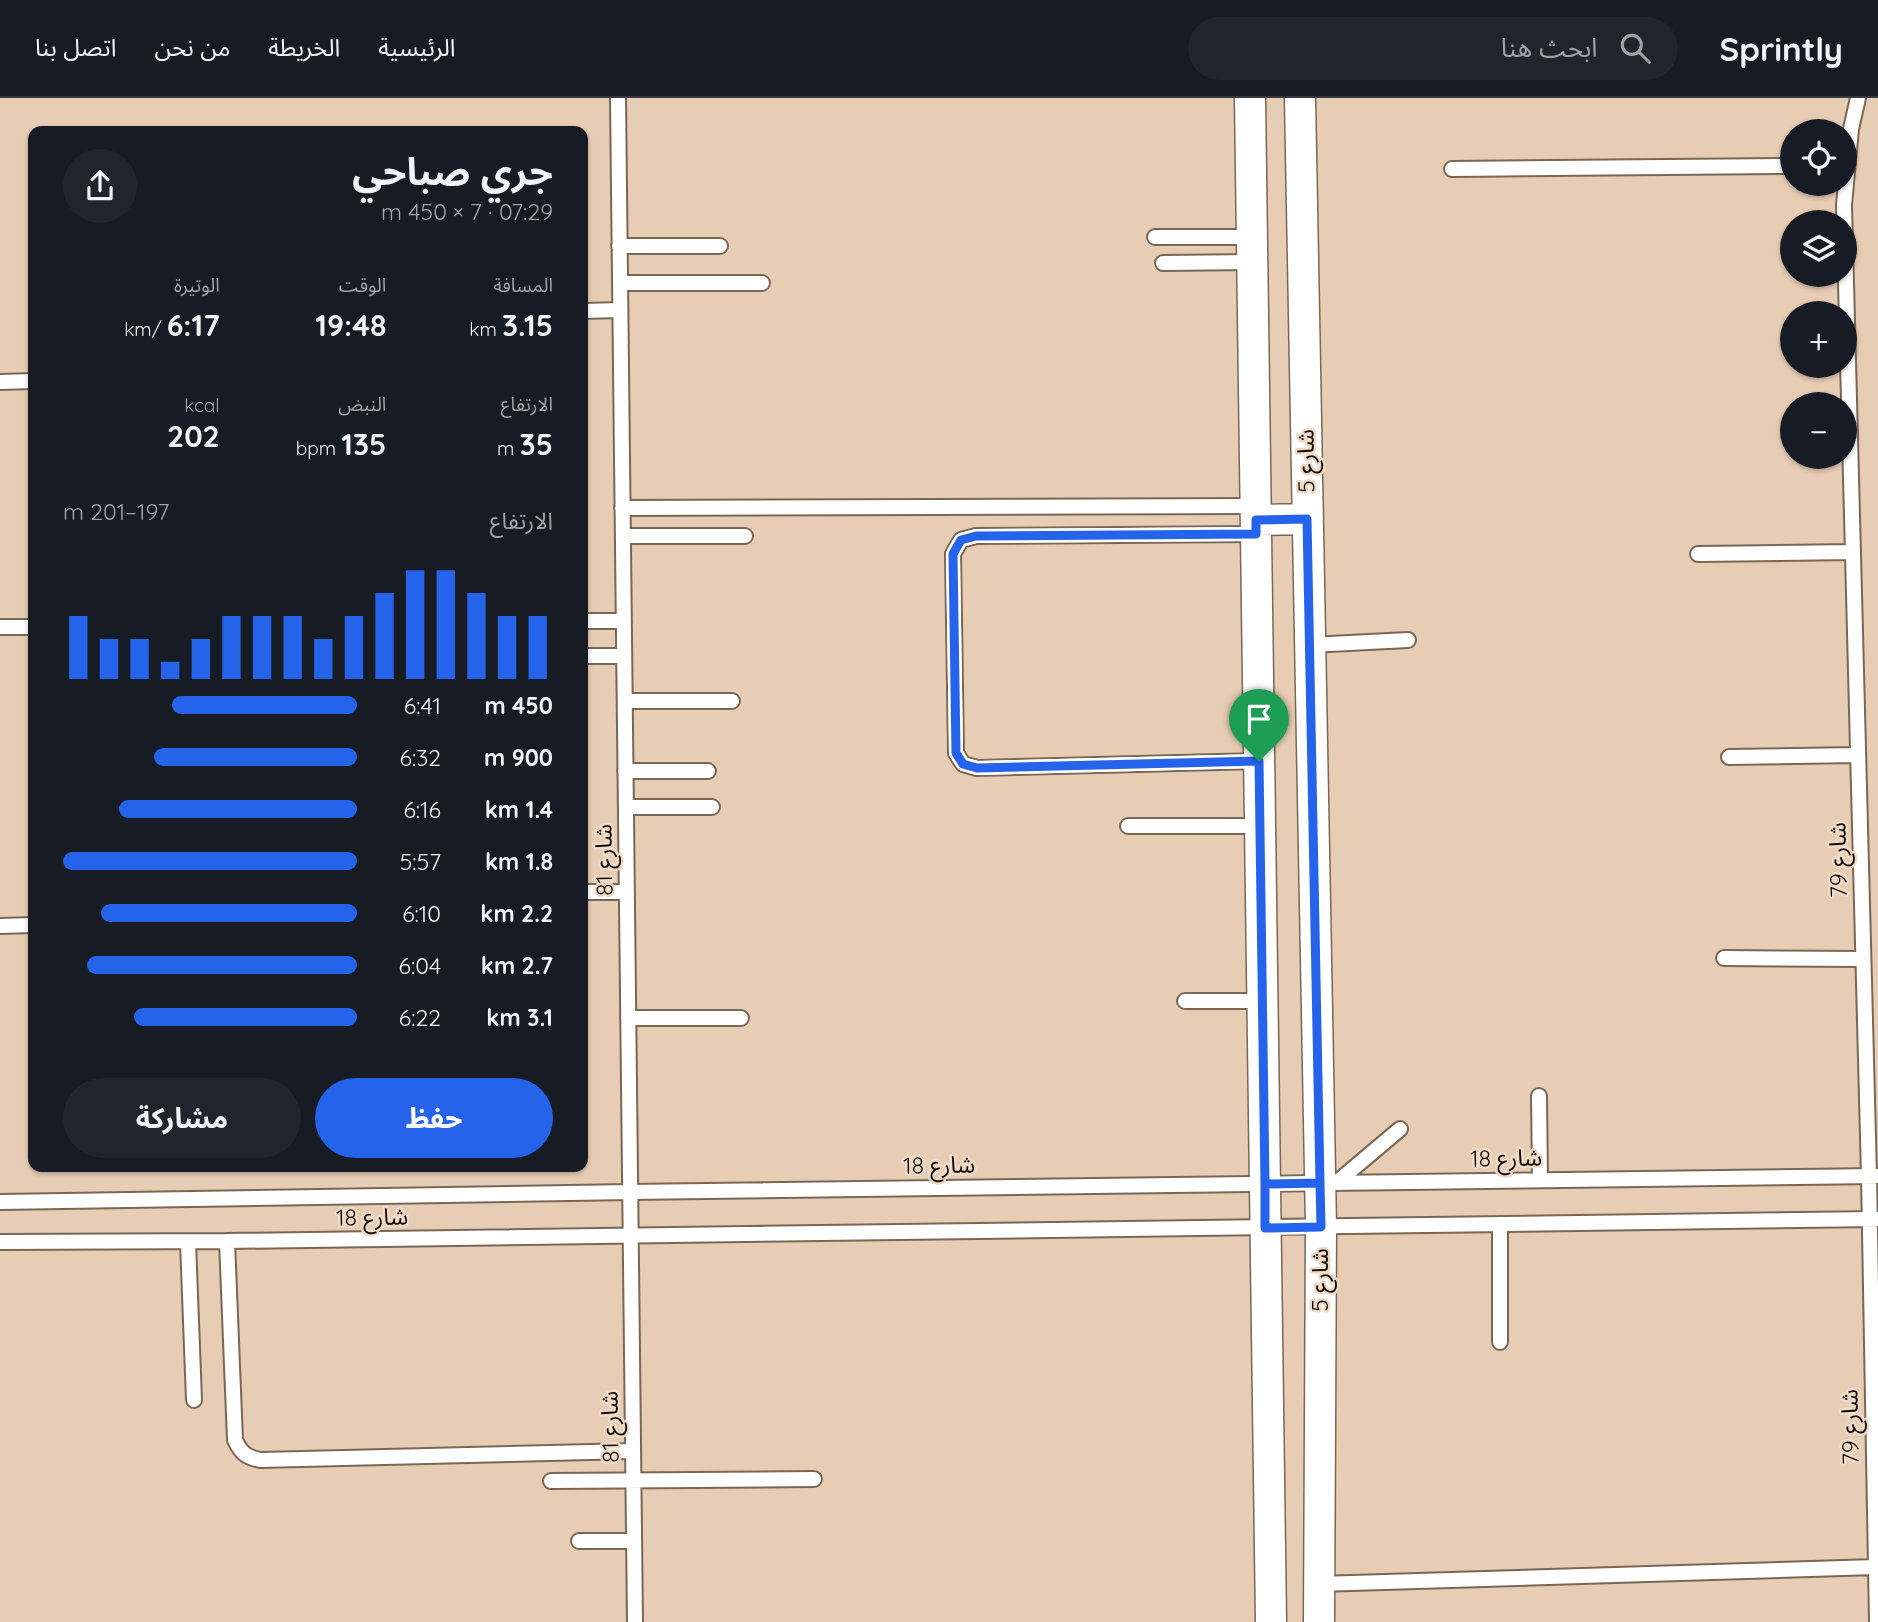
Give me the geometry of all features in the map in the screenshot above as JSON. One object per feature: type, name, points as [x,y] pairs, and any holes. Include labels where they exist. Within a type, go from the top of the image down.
[{"type":"street","points":[[1250,98],[1271,1622]]},
{"type":"street","name":"شارع 5","points":[[1300,98],[1310,645],[1328,1183],[1321,1227],[1319,1622]]},
{"type":"street","points":[[1256,520],[1307,519]]},
{"type":"lane","name":"شارع 81","points":[[618,98],[635,1622]]},
{"type":"lane","name":"شارع 79","points":[[1854,119],[1858,98]]},
{"type":"lane","points":[[1452,169],[1780,166]]},
{"type":"lane","name":"شارع 79","points":[[1844,196],[1863,959],[1874,1219],[1877,1622]]},
{"type":"lane","points":[[1155,237],[1252,250]]},
{"type":"lane","points":[[619,246],[720,246]]},
{"type":"lane","points":[[1163,263],[1252,250]]},
{"type":"lane","points":[[620,283],[762,283]]},
{"type":"lane","points":[[588,311],[620,310]]},
{"type":"lane","points":[[0,382],[28,381]]},
{"type":"lane","points":[[622,508],[1256,520]]},
{"type":"lane","points":[[1256,520],[976,536],[961,540],[953,554],[956,753],[963,764],[977,768],[1259,761]]},
{"type":"lane","points":[[623,536],[745,536]]},
{"type":"lane","points":[[1698,554],[1853,552]]},
{"type":"lane","points":[[588,621],[624,621]]},
{"type":"lane","points":[[0,627],[28,626]]},
{"type":"lane","points":[[1310,645],[1408,640]]},
{"type":"lane","points":[[588,656],[624,656]]},
{"type":"lane","points":[[625,701],[732,701]]},
{"type":"lane","points":[[1729,757],[1858,755]]},
{"type":"lane","points":[[625,771],[708,771]]},
{"type":"lane","points":[[626,807],[712,807]]},
{"type":"lane","points":[[1128,826],[1260,825]]},
{"type":"lane","points":[[588,892],[627,892]]},
{"type":"lane","points":[[0,926],[28,925]]},
{"type":"lane","points":[[1724,958],[1863,959]]},
{"type":"lane","points":[[1185,1001],[1262,1001]]},
{"type":"lane","points":[[628,1018],[741,1018]]},
{"type":"lane","points":[[1539,1096],[1540,1180]]},
{"type":"lane","points":[[1328,1183],[1400,1129]]},
{"type":"lane","name":"شارع 18","points":[[0,1202],[1873,1176]]},
{"type":"lane","name":"شارع 18","points":[[0,1242],[188,1242],[1874,1219]]},
{"type":"lane","points":[[1500,1224],[1500,1342]]},
{"type":"lane","points":[[227,1241],[235,1440],[240,1451],[249,1458],[633,1451]]},
{"type":"lane","points":[[188,1242],[194,1400]]},
{"type":"lane","points":[[551,1481],[814,1479]]},
{"type":"lane","points":[[579,1541],[634,1541]]},
{"type":"lane","points":[[1318,1584],[1876,1567]]},
{"type":"shaded area","points":[[0,98],[1878,98],[1878,1622],[0,1622]]},
{"type":"route","points":[[1259,761],[977,768],[963,764],[956,753],[953,554],[961,540],[976,536],[1256,534],[1256,520],[1307,519],[1320,1183],[1265,1184],[1265,1228],[1321,1227],[1320,1183],[1265,1184],[1259,761]]}]
